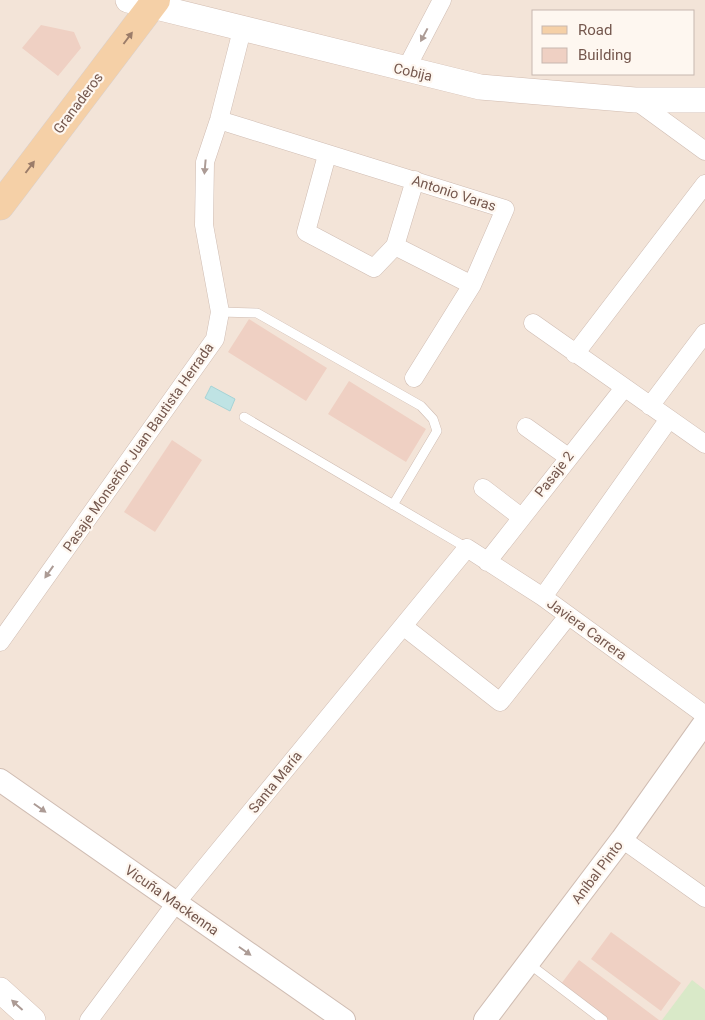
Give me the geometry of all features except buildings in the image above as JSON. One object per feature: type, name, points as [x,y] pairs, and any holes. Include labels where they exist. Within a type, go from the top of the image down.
[{"type":"main road","name":"Cobija","points":[[145,2],[242,30],[480,87],[635,100],[705,100]]},
{"type":"main road","name":"Granaderos","points":[[0,206],[145,2]]},
{"type":"main road","points":[[0,990],[33,1020]]},
{"type":"street","points":[[406,70],[442,0]]},
{"type":"street","name":"Pasaje Monseñor Juan Bautista Herrada","points":[[0,642],[215,340],[220,312],[204,226],[205,162],[219,120],[242,30]]},
{"type":"street","points":[[635,100],[705,150]]},
{"type":"street","name":"Antonio Varas","points":[[219,120],[505,209],[472,285],[414,378]]},
{"type":"street","points":[[327,155],[306,232],[374,268],[395,246],[415,180]]},
{"type":"street","points":[[575,354],[705,184]]},
{"type":"street","points":[[395,246],[472,285]]},
{"type":"street","points":[[533,323],[705,444]]},
{"type":"street","points":[[650,406],[705,333]]},
{"type":"street","name":"Pasaje 2","points":[[487,562],[624,388]]},
{"type":"street","points":[[543,597],[669,419]]},
{"type":"street","points":[[526,427],[568,457]]},
{"type":"street","points":[[483,488],[521,517]]},
{"type":"street","name":"Javiera Carrera","points":[[467,548],[543,597],[705,715]]},
{"type":"street","name":"Santa María","points":[[89,1020],[176,903],[467,548]]},
{"type":"street","points":[[403,626],[500,702],[568,616]]},
{"type":"street","name":"Aníbal Pinto","points":[[485,1020],[622,839],[705,722]]},
{"type":"street","name":"Vicuña Mackenna","points":[[0,780],[344,1020]]},
{"type":"street","points":[[622,839],[705,898]]},
{"type":"lane","points":[[220,312],[257,313],[421,406],[433,419],[437,431],[394,505]]},
{"type":"lane","points":[[244,417],[467,548]]},
{"type":"lane","points":[[528,963],[603,1020]]},
{"type":"shaded area","points":[[0,0],[705,0],[705,1020],[0,1020]]},
{"type":"green space","points":[[692,980],[705,990],[705,1020],[662,1020]]},
{"type":"water","points":[[211,386],[235,399],[230,411],[205,398]]}]
